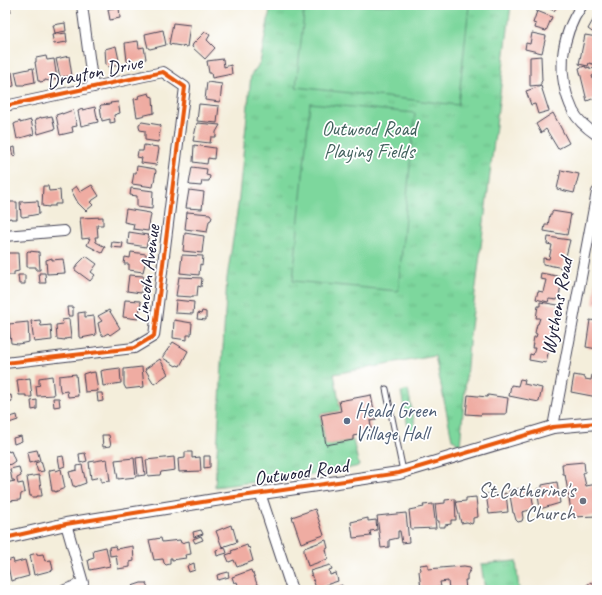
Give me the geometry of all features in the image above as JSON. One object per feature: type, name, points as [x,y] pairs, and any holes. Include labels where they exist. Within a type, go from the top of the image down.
[{"type":"street","points":[[82,5],[93,88]]},
{"type":"street","points":[[582,5],[572,19],[565,42],[562,63],[565,89],[574,112],[584,125],[597,135]]},
{"type":"street","name":"Drayton Drive","points":[[5,106],[163,72],[185,87]]},
{"type":"street","name":"Lincoln Avenue","points":[[5,363],[134,348],[154,336],[185,87]]},
{"type":"street","name":"Wythens Road","points":[[553,428],[597,192]]},
{"type":"street","points":[[5,236],[64,231]]},
{"type":"street","name":"Outwood Road","points":[[5,538],[66,524],[403,472],[553,428],[597,423]]},
{"type":"street","points":[[260,493],[292,590]]},
{"type":"street","points":[[65,590],[86,587],[66,524]]},
{"type":"lane","points":[[386,389],[403,472]]},
{"type":"green space","name":"Outwood Road Playing Fields","points":[[271,5],[511,5],[469,343],[460,446],[452,439],[435,356],[334,374],[341,411],[320,414],[326,445],[353,440],[359,466],[333,472],[215,487],[227,278],[238,206],[251,75],[260,63]]},
{"type":"green space","points":[[305,5],[469,6],[458,105],[296,87]]},
{"type":"green space","points":[[310,103],[415,113],[398,291],[293,281]]},
{"type":"green space","points":[[408,390],[416,430],[409,432],[401,392]]},
{"type":"green space","points":[[516,561],[519,590],[485,590],[481,564]]},
{"type":"building","points":[[5,5],[10,5],[11,12],[5,13]]},
{"type":"building","points":[[544,5],[558,5],[554,11]]},
{"type":"building","points":[[119,7],[120,18],[110,20],[108,9]]},
{"type":"building","points":[[537,11],[552,17],[546,31],[535,28],[536,24],[533,23]]},
{"type":"building","points":[[597,13],[597,33],[595,34],[588,29]]},
{"type":"building","points":[[65,23],[66,31],[55,33],[53,25]]},
{"type":"building","points":[[173,23],[190,25],[187,47],[169,44]]},
{"type":"building","points":[[163,30],[166,45],[150,49],[148,48],[145,34]]},
{"type":"building","points":[[205,32],[210,35],[207,40],[215,48],[205,59],[192,47],[193,44]]},
{"type":"building","points":[[66,33],[67,42],[54,44],[52,35]]},
{"type":"building","points":[[532,33],[546,36],[542,53],[525,49],[526,43],[530,44]]},
{"type":"building","points":[[585,35],[597,37],[596,65],[589,63],[588,66],[579,64]]},
{"type":"building","points":[[138,41],[139,48],[144,47],[146,59],[129,63],[127,61],[125,43]]},
{"type":"building","points":[[116,46],[120,65],[108,67],[106,65],[105,49]]},
{"type":"building","points":[[46,56],[47,60],[54,59],[57,79],[40,82],[38,81],[35,62],[36,58]]},
{"type":"building","points":[[69,56],[72,76],[60,77],[56,59]]},
{"type":"building","points":[[541,56],[541,85],[530,86],[530,57]]},
{"type":"building","points":[[223,59],[224,67],[231,65],[232,74],[212,78],[211,73],[209,73],[207,61]]},
{"type":"building","points":[[585,66],[586,68],[590,67],[590,69],[596,68],[597,74],[592,76],[594,82],[597,81],[597,97],[587,101],[579,68]]},
{"type":"building","points":[[33,68],[35,82],[18,85],[15,72]]},
{"type":"building","points":[[12,72],[14,86],[5,88],[5,73]]},
{"type":"building","points":[[207,82],[222,84],[220,102],[205,100]]},
{"type":"building","points":[[541,86],[549,111],[538,114],[535,104],[531,105],[526,91]]},
{"type":"building","points":[[149,93],[150,96],[153,97],[154,113],[137,117],[134,99],[139,98],[138,96]]},
{"type":"building","points":[[118,102],[120,113],[114,115],[115,122],[110,123],[110,119],[102,121],[100,106]]},
{"type":"building","points":[[199,104],[219,106],[217,123],[197,121]]},
{"type":"building","points":[[95,107],[98,122],[81,126],[78,111]]},
{"type":"building","points":[[73,110],[77,126],[72,127],[73,132],[60,135],[56,115]]},
{"type":"building","points":[[553,113],[569,143],[558,149],[546,129],[541,133],[536,124]]},
{"type":"building","points":[[52,116],[55,129],[38,134],[35,120],[41,117]]},
{"type":"building","points":[[31,120],[34,134],[17,139],[14,124],[20,121],[20,123]]},
{"type":"building","points":[[142,122],[161,126],[158,142],[145,140],[145,131],[140,130],[139,127],[139,124]]},
{"type":"building","points":[[197,123],[220,125],[216,132],[216,137],[211,137],[210,143],[193,141]]},
{"type":"building","points":[[5,126],[9,143],[5,144]]},
{"type":"building","points":[[144,145],[158,147],[159,149],[156,165],[141,163],[142,158],[137,157],[138,151],[143,151]]},
{"type":"building","points":[[194,145],[215,148],[214,159],[208,158],[207,164],[193,162]]},
{"type":"building","points":[[15,147],[16,155],[13,156],[11,148]]},
{"type":"building","points":[[137,166],[155,169],[156,171],[153,187],[132,184]]},
{"type":"building","points":[[192,167],[207,169],[206,175],[210,176],[209,181],[202,181],[201,186],[190,185]]},
{"type":"building","points":[[561,170],[579,174],[574,193],[557,189]]},
{"type":"building","points":[[92,185],[99,196],[90,202],[93,205],[86,211],[78,203],[71,190],[76,186],[80,192]]},
{"type":"building","points":[[43,186],[48,186],[49,191],[60,190],[61,204],[55,204],[55,206],[49,207],[42,206]]},
{"type":"building","points":[[131,188],[153,191],[152,209],[137,207],[137,196],[130,195]]},
{"type":"building","points":[[189,190],[204,192],[202,209],[186,208]]},
{"type":"building","points":[[38,201],[39,214],[23,217],[21,216],[20,202]]},
{"type":"building","points":[[5,202],[17,202],[17,219],[5,219]]},
{"type":"building","points":[[126,209],[151,214],[148,231],[133,229],[134,224],[124,222]]},
{"type":"building","points":[[552,211],[571,214],[567,235],[544,231],[545,225],[548,225]]},
{"type":"building","points":[[187,212],[210,214],[212,217],[209,221],[207,232],[185,229]]},
{"type":"building","points":[[103,217],[103,225],[97,225],[98,237],[95,237],[96,242],[105,247],[102,253],[87,245],[90,238],[82,239],[80,218]]},
{"type":"building","points":[[129,232],[148,235],[146,247],[128,244]]},
{"type":"building","points":[[185,233],[204,236],[202,253],[183,251]]},
{"type":"building","points":[[548,237],[570,240],[563,268],[543,264],[543,258],[549,259],[552,245],[547,244]]},
{"type":"building","points":[[112,242],[123,243],[122,248],[111,247]]},
{"type":"building","points":[[28,251],[39,252],[40,270],[36,270],[36,267],[27,267]]},
{"type":"building","points":[[131,252],[146,254],[147,256],[143,272],[129,270],[129,264],[124,264],[125,257],[130,258]]},
{"type":"building","points":[[6,253],[18,253],[19,271],[14,272],[14,275],[5,275]]},
{"type":"building","points":[[182,255],[203,256],[202,265],[200,264],[199,275],[180,273]]},
{"type":"building","points":[[86,256],[97,264],[91,272],[95,275],[90,281],[75,270],[78,264]]},
{"type":"building","points":[[52,258],[52,260],[63,259],[65,273],[47,274],[46,260]]},
{"type":"building","points":[[39,273],[45,273],[46,283],[40,283]]},
{"type":"building","points":[[541,273],[562,277],[559,297],[558,296],[557,300],[549,299],[548,302],[536,299],[538,291],[543,292],[546,280],[540,279]]},
{"type":"building","points":[[18,275],[25,275],[25,284],[19,284]]},
{"type":"building","points":[[129,275],[143,276],[144,278],[141,293],[127,291]]},
{"type":"building","points":[[179,277],[202,278],[201,287],[198,286],[197,296],[176,296]]},
{"type":"building","points":[[597,281],[597,305],[593,304]]},
{"type":"building","points":[[125,300],[140,301],[141,303],[138,319],[123,317]]},
{"type":"building","points":[[176,300],[194,302],[193,314],[175,313]]},
{"type":"building","points":[[540,302],[558,305],[546,363],[529,360],[530,354],[533,355],[535,348],[532,348],[534,337],[536,337],[537,334],[535,333],[537,324],[540,318],[536,318]]},
{"type":"building","points":[[67,307],[73,307],[73,316],[68,316]]},
{"type":"building","points":[[109,310],[120,328],[110,335],[108,333],[103,336],[100,332],[98,323],[102,321],[98,316]]},
{"type":"building","points":[[202,311],[206,312],[206,320],[197,319],[198,313],[201,314]]},
{"type":"building","points":[[85,312],[85,317],[94,316],[96,335],[81,338],[79,337],[78,313]]},
{"type":"building","points":[[69,319],[71,338],[65,340],[57,339],[56,325],[63,324],[62,320]]},
{"type":"building","points":[[40,320],[41,326],[51,325],[52,340],[34,342],[31,321]]},
{"type":"building","points":[[174,320],[192,323],[191,335],[187,335],[187,340],[173,338]]},
{"type":"building","points":[[590,320],[597,321],[597,349],[586,347]]},
{"type":"building","points":[[28,322],[29,342],[18,344],[11,343],[9,324]]},
{"type":"building","points":[[173,342],[188,351],[180,366],[176,366],[163,358]]},
{"type":"building","points":[[160,359],[168,374],[154,384],[145,369]]},
{"type":"building","points":[[142,367],[144,387],[126,389],[124,385],[124,369]]},
{"type":"building","points":[[120,368],[121,383],[103,386],[101,371]]},
{"type":"building","points":[[95,372],[98,391],[85,392],[83,374]]},
{"type":"building","points":[[76,374],[78,396],[68,397],[67,391],[61,392],[60,390],[59,376]]},
{"type":"building","points":[[574,375],[591,380],[592,375],[597,376],[597,397],[571,392]]},
{"type":"building","points":[[52,376],[54,395],[37,396],[36,386],[40,385],[39,378]]},
{"type":"building","points":[[30,378],[32,397],[19,395],[17,380]]},
{"type":"building","points":[[520,379],[525,380],[524,384],[542,388],[539,402],[509,396],[511,385],[518,386]]},
{"type":"building","points":[[97,393],[102,393],[103,401],[98,402]]},
{"type":"building","points":[[11,395],[12,401],[5,403],[5,397]]},
{"type":"building","name":"Heald Green Village Hall","points":[[371,395],[376,420],[370,421],[372,432],[353,436],[353,440],[326,445],[321,415],[341,411],[339,401]]},
{"type":"building","points":[[468,395],[487,397],[488,395],[508,398],[506,414],[466,414]]},
{"type":"building","points":[[53,398],[59,398],[60,406],[54,407]]},
{"type":"building","points":[[37,400],[37,409],[32,410],[31,401]]},
{"type":"building","points":[[17,415],[18,420],[9,423],[7,418]]},
{"type":"building","points":[[102,435],[109,435],[111,446],[103,447]]},
{"type":"building","points":[[21,436],[22,441],[14,444],[13,438]]},
{"type":"building","points":[[37,450],[40,460],[29,463],[27,452]]},
{"type":"building","points":[[11,451],[15,461],[5,466],[5,452]]},
{"type":"building","points":[[185,452],[192,452],[192,458],[200,457],[201,471],[179,472],[178,459],[185,458]]},
{"type":"building","points":[[85,453],[87,461],[80,463],[79,454]]},
{"type":"building","points":[[63,456],[65,466],[60,468],[58,457]]},
{"type":"building","points":[[204,456],[210,456],[210,467],[204,468]]},
{"type":"building","points":[[143,457],[145,475],[138,476],[136,458]]},
{"type":"building","points":[[174,457],[175,470],[161,472],[160,475],[148,476],[146,460]]},
{"type":"building","points":[[134,458],[136,477],[118,479],[115,460]]},
{"type":"building","points":[[107,459],[110,481],[101,482],[101,477],[91,479],[89,462]]},
{"type":"building","points":[[41,461],[44,471],[38,472],[35,463]]},
{"type":"building","name":"St.Catherine's Church","points":[[584,462],[585,472],[583,473],[586,486],[597,484],[597,516],[572,517],[562,464]]},
{"type":"building","points":[[82,465],[86,483],[75,487],[73,486],[69,472],[77,470],[77,466]]},
{"type":"building","points":[[19,467],[21,476],[17,478],[17,480],[18,484],[23,483],[25,492],[21,494],[20,500],[9,501],[7,494],[5,494],[5,483],[15,481],[12,480],[10,469]]},
{"type":"building","points":[[55,469],[56,471],[61,469],[65,488],[55,492],[52,491],[49,472],[50,470]]},
{"type":"building","points":[[39,475],[42,496],[32,497],[30,496],[27,477]]},
{"type":"building","points":[[557,482],[560,503],[540,509],[537,489],[542,488],[542,485]]},
{"type":"building","points":[[524,488],[525,491],[531,490],[534,509],[522,512],[522,521],[518,522],[513,513],[509,490]]},
{"type":"building","points":[[495,493],[496,496],[506,493],[508,512],[489,514],[486,494]]},
{"type":"building","points":[[476,497],[478,517],[473,518],[472,524],[467,522],[461,523],[456,502],[466,501],[466,498]]},
{"type":"building","points":[[455,499],[456,520],[451,520],[451,524],[445,525],[445,527],[439,527],[435,504],[445,503],[445,500]]},
{"type":"building","points":[[433,504],[436,528],[411,529],[409,510],[424,507],[423,505]]},
{"type":"building","points":[[315,509],[324,535],[301,543],[292,517]]},
{"type":"building","points":[[406,513],[409,542],[402,543],[400,531],[398,531],[398,538],[389,540],[389,547],[381,548],[377,516]]},
{"type":"building","points":[[368,518],[368,521],[376,520],[377,530],[370,531],[371,536],[353,538],[351,522]]},
{"type":"building","points":[[231,525],[237,542],[222,547],[216,531]]},
{"type":"building","points":[[201,530],[203,534],[194,537],[193,532]]},
{"type":"building","points":[[201,536],[203,540],[195,543],[193,539]]},
{"type":"building","points":[[161,538],[162,542],[180,540],[181,543],[189,541],[191,554],[185,555],[186,558],[172,560],[172,558],[170,558],[170,564],[166,565],[163,559],[154,560],[149,540]]},
{"type":"building","points":[[326,540],[328,559],[308,566],[304,548]]},
{"type":"building","points":[[247,545],[253,561],[237,567],[234,560],[229,562],[226,555],[232,553],[231,551]]},
{"type":"building","points":[[115,546],[116,549],[133,546],[134,561],[130,562],[130,567],[118,569],[116,555],[110,556],[109,547]]},
{"type":"building","points":[[106,547],[110,566],[90,570],[88,560],[94,558],[93,550]]},
{"type":"building","points":[[225,547],[227,553],[217,556],[216,550]]},
{"type":"building","points":[[37,553],[37,555],[43,554],[45,561],[51,560],[53,570],[34,575],[30,555]]},
{"type":"building","points":[[13,559],[14,563],[25,560],[29,576],[11,581],[7,561]]},
{"type":"building","points":[[194,563],[195,570],[189,572],[187,566]]},
{"type":"building","points":[[428,564],[428,569],[464,566],[470,567],[471,569],[467,575],[467,580],[465,580],[466,590],[449,590],[448,581],[440,582],[441,587],[421,589],[419,571],[421,570],[420,565]]},
{"type":"building","points":[[330,565],[332,569],[329,570],[330,575],[336,573],[338,581],[316,588],[310,571]]},
{"type":"building","points":[[251,570],[258,587],[249,590],[240,590],[237,582],[234,583],[232,577]]},
{"type":"building","points":[[228,572],[229,577],[218,580],[217,575]]},
{"type":"building","points":[[591,582],[596,590],[580,590]]},
{"type":"building","points":[[146,583],[149,590],[133,590],[132,586]]},
{"type":"building","points":[[342,585],[343,590],[329,590]]},
{"type":"cycle path","points":[[5,106],[163,72],[185,87],[154,336],[134,348],[5,363]]},
{"type":"cycle path","points":[[5,538],[66,524],[221,499],[399,473],[553,427],[597,423]]},
{"type":"place","name":"Heald Green Village Hall","points":[[347,421]]},
{"type":"place","name":"St.Catherine's Church","points":[[583,501]]}]
